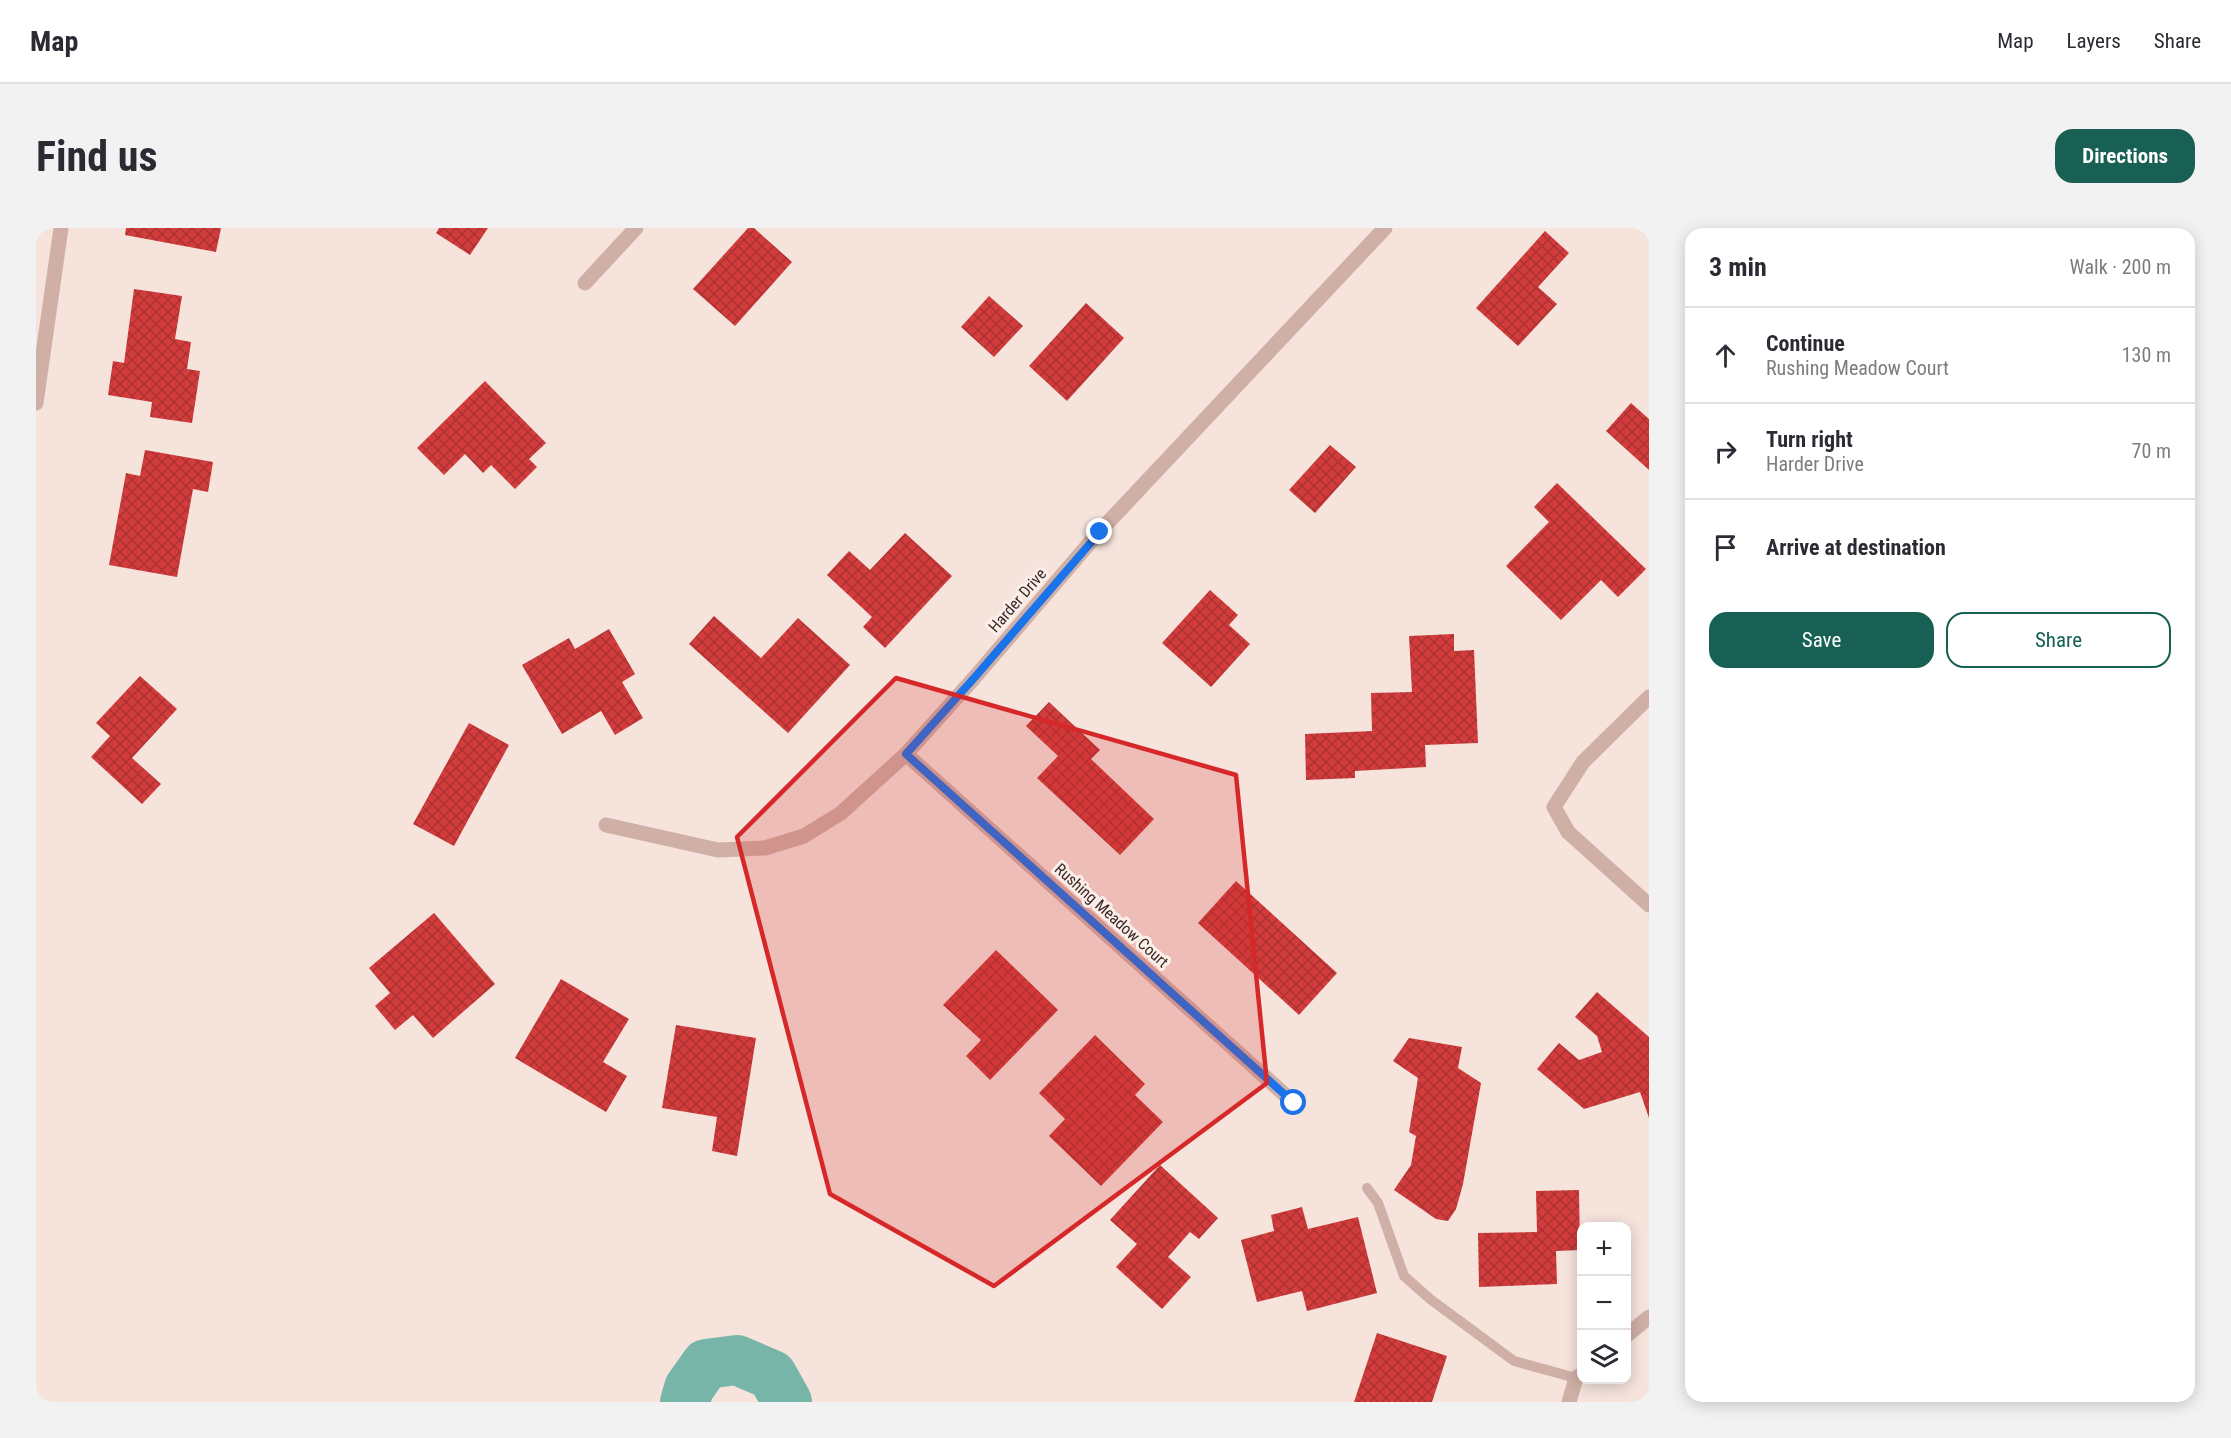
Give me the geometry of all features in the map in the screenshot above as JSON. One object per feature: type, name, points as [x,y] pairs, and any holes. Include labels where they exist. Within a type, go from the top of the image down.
[{"type":"street","points":[[36,403],[61,228]]},
{"type":"street","points":[[585,283],[636,228]]},
{"type":"street","name":"Harder Drive","points":[[606,825],[718,850],[765,848],[804,836],[841,813],[906,754],[1100,532],[1385,228]]},
{"type":"street","points":[[1649,697],[1583,762],[1554,807],[1568,832],[1649,905]]},
{"type":"street","name":"Rushing Meadow Court","points":[[906,754],[1294,1103]]},
{"type":"street","points":[[1631,1332],[1649,1317]]},
{"type":"street","points":[[1569,1402],[1577,1381]]},
{"type":"lane","points":[[1367,1188],[1378,1203],[1404,1276],[1430,1299],[1514,1361],[1577,1376]]},
{"type":"highlighted area","points":[[896,678],[1236,775],[1267,1083],[994,1286],[830,1194],[737,837]]},
{"type":"building","points":[[126,228],[221,228],[216,252],[125,235]]},
{"type":"building","points":[[439,228],[488,228],[470,255],[436,233]]},
{"type":"building","points":[[748,228],[754,228],[792,262],[735,326],[693,289]]},
{"type":"building","points":[[1545,231],[1569,253],[1538,287],[1557,304],[1518,346],[1476,308]]},
{"type":"building","points":[[134,289],[182,296],[175,339],[191,342],[187,369],[200,371],[192,423],[150,417],[152,402],[108,395],[113,361],[124,363]]},
{"type":"building","points":[[989,296],[1023,326],[994,357],[961,327]]},
{"type":"building","points":[[1086,303],[1124,338],[1067,401],[1029,366]]},
{"type":"building","points":[[485,381],[546,443],[529,459],[537,467],[515,489],[491,465],[483,473],[465,454],[444,475],[417,448]]},
{"type":"building","points":[[1631,403],[1649,419],[1649,470],[1606,431]]},
{"type":"building","points":[[1330,445],[1356,467],[1315,513],[1289,490]]},
{"type":"building","points":[[145,450],[213,462],[208,492],[193,489],[177,577],[109,565],[126,473],[140,476]]},
{"type":"building","points":[[1557,483],[1646,569],[1618,597],[1601,580],[1561,620],[1506,566],[1549,522],[1534,507]]},
{"type":"building","points":[[905,533],[952,576],[885,648],[863,627],[872,617],[827,575],[849,551],[870,570]]},
{"type":"building","points":[[1210,590],[1238,615],[1229,625],[1250,644],[1211,687],[1162,643]]},
{"type":"building","points":[[714,616],[761,658],[798,618],[850,665],[788,733],[689,644]]},
{"type":"building","points":[[609,629],[635,674],[622,682],[643,718],[615,735],[601,711],[562,734],[522,665],[569,638],[575,649]]},
{"type":"building","points":[[1454,634],[1454,651],[1474,650],[1478,743],[1425,745],[1426,767],[1355,771],[1355,778],[1306,780],[1305,734],[1372,731],[1371,693],[1412,692],[1409,636]]},
{"type":"building","points":[[140,676],[177,709],[132,758],[161,784],[142,804],[91,757],[110,736],[96,723]]},
{"type":"building","points":[[1049,702],[1100,750],[1091,759],[1154,819],[1120,855],[1037,778],[1058,756],[1026,726]]},
{"type":"building","points":[[469,723],[509,745],[454,846],[413,824]]},
{"type":"building","points":[[1236,881],[1337,973],[1299,1015],[1198,923]]},
{"type":"building","points":[[434,913],[495,984],[433,1038],[413,1015],[395,1030],[375,1006],[390,993],[369,968]]},
{"type":"building","points":[[996,950],[1058,1010],[990,1080],[966,1056],[981,1040],[943,1005]]},
{"type":"building","points":[[561,979],[629,1019],[603,1062],[627,1076],[606,1112],[515,1058]]},
{"type":"building","points":[[1597,992],[1649,1037],[1649,1118],[1640,1092],[1584,1109],[1537,1069],[1559,1043],[1579,1060],[1602,1052],[1597,1036],[1575,1017]]},
{"type":"building","points":[[676,1025],[756,1038],[737,1156],[712,1151],[717,1117],[662,1108]]},
{"type":"building","points":[[1095,1035],[1145,1084],[1135,1095],[1163,1122],[1101,1186],[1049,1136],[1065,1119],[1039,1093]]},
{"type":"building","points":[[1409,1038],[1462,1047],[1458,1068],[1481,1083],[1463,1184],[1456,1209],[1448,1221],[1436,1219],[1394,1190],[1411,1165],[1416,1136],[1409,1132],[1418,1078],[1393,1061]]},
{"type":"building","points":[[1160,1165],[1218,1218],[1199,1239],[1190,1232],[1168,1257],[1191,1277],[1162,1309],[1116,1267],[1137,1244],[1110,1220]]},
{"type":"building","points":[[1579,1190],[1577,1250],[1556,1251],[1557,1284],[1479,1287],[1478,1233],[1537,1232],[1536,1191]]},
{"type":"building","points":[[1302,1207],[1308,1229],[1358,1217],[1377,1293],[1307,1311],[1302,1291],[1257,1302],[1241,1240],[1274,1231],[1271,1215]]},
{"type":"building","points":[[1377,1333],[1447,1356],[1432,1402],[1354,1402]]},
{"type":"waterway","points":[[685,1402],[689,1388],[706,1364],[737,1360],[772,1375],[787,1402]]},
{"type":"route","points":[[1100,532],[906,754],[1294,1103]]}]
